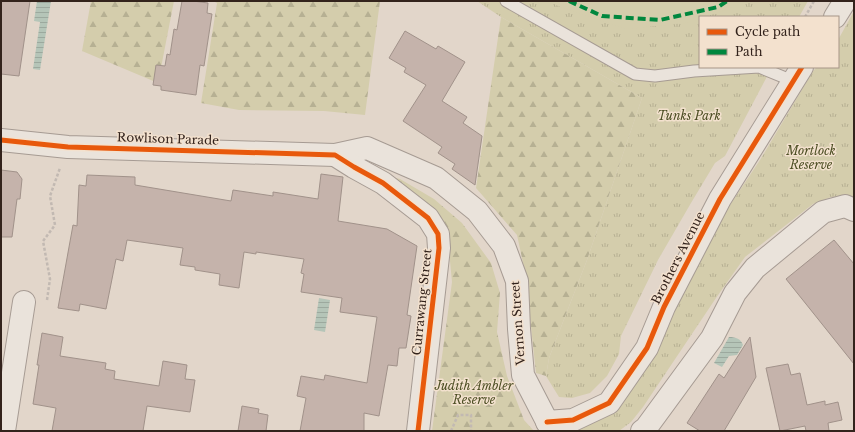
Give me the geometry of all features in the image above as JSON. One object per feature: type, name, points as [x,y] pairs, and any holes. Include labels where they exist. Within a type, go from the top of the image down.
[{"type":"street","points":[[836,16],[845,1]]},
{"type":"street","name":"Brothers Avenue","points":[[549,427],[573,420],[609,403],[647,348],[664,307],[720,199],[798,74]]},
{"type":"street","name":"Rowlison Parade","points":[[1,140],[68,147],[335,155]]},
{"type":"street","name":"Vernon Street","points":[[335,155],[367,148],[436,178],[477,211],[504,246],[517,281],[523,375],[549,427]]},
{"type":"street","name":"Currawang Street","points":[[335,155],[389,188],[428,218],[438,234],[439,248],[418,431]]},
{"type":"street","points":[[642,431],[646,428],[712,338],[735,293],[755,268],[823,212],[845,206],[854,210]]},
{"type":"street","points":[[4,431],[24,302]]},
{"type":"lane","points":[[506,1],[634,74],[655,76],[694,70],[737,68]]},
{"type":"lane","points":[[765,68],[798,74]]},
{"type":"path","points":[[806,16],[814,1]]},
{"type":"path","points":[[46,307],[50,279],[43,241],[55,225],[50,196],[68,147]]},
{"type":"path","points":[[451,431],[458,415],[471,415],[471,431]]},
{"type":"green space","points":[[91,1],[174,1],[158,83],[82,51]]},
{"type":"green space","points":[[213,1],[380,1],[365,115],[324,111],[239,110],[201,103],[217,3]]},
{"type":"green space","name":"Tunks Park","points":[[477,1],[808,1],[800,16],[699,16],[699,68],[771,68],[725,156],[715,163],[658,260],[621,336],[619,354],[607,376],[590,393],[572,398],[559,397],[546,376],[549,358],[587,260],[642,98],[501,17]]},
{"type":"green space","points":[[550,1],[744,1],[734,7],[708,16],[699,16],[699,19],[685,23],[627,29],[558,6]]},
{"type":"green space","name":"Mortlock Reserve","points":[[854,11],[854,199],[846,196],[831,197],[813,204],[745,257],[643,407],[631,422],[619,431],[571,431],[572,429],[599,420],[622,405],[646,366],[663,329],[726,211],[760,160],[813,71],[816,68],[839,68],[839,38]]},
{"type":"green space","points":[[501,17],[642,98],[587,260],[549,358],[546,376],[536,373],[525,272],[517,235],[476,188]]},
{"type":"green space","name":"Judith Ambler Reserve","points":[[377,173],[400,179],[434,199],[462,223],[491,263],[500,293],[497,332],[507,376],[524,420],[534,431],[432,431],[452,282],[448,240]]},
{"type":"shaded area","points":[[37,1],[51,1],[40,70],[33,69],[40,22],[34,21]]},
{"type":"shaded area","points":[[319,298],[330,300],[325,332],[314,330]]},
{"type":"shaded area","points":[[729,337],[738,339],[743,345],[737,355],[729,356],[722,367],[714,363]]},
{"type":"building","points":[[1,1],[30,1],[19,76],[1,74]]},
{"type":"building","points":[[182,1],[208,3],[207,13],[212,14],[204,66],[200,65],[196,95],[161,90],[161,86],[153,85],[156,65],[165,66],[167,54],[170,55],[174,29],[177,30]]},
{"type":"building","points":[[405,31],[436,49],[438,46],[465,62],[442,101],[467,117],[463,123],[482,136],[475,185],[452,169],[455,164],[438,153],[442,147],[403,121],[426,85],[404,72],[406,68],[389,58]]},
{"type":"building","points":[[1,170],[17,172],[22,179],[20,199],[17,199],[12,237],[1,237]]},
{"type":"building","points":[[321,174],[343,177],[338,221],[387,229],[417,246],[407,315],[411,316],[406,348],[399,348],[397,366],[388,365],[379,416],[364,413],[364,431],[300,431],[306,398],[297,396],[301,376],[324,380],[325,375],[367,383],[377,317],[340,312],[342,298],[301,292],[304,274],[301,273],[304,259],[256,252],[256,254],[244,252],[239,288],[219,285],[220,274],[195,270],[195,267],[180,265],[183,248],[127,240],[123,261],[116,259],[106,309],[80,304],[79,311],[58,308],[73,225],[77,226],[79,185],[86,186],[87,175],[135,177],[135,185],[231,201],[233,190],[273,196],[273,192],[318,199]]},
{"type":"building","points":[[834,240],[854,264],[854,364],[786,279]]},
{"type":"building","points":[[42,333],[63,337],[60,356],[106,363],[105,369],[115,371],[114,379],[159,386],[163,361],[187,365],[185,379],[195,380],[190,412],[147,406],[143,431],[52,431],[56,408],[33,404]]},
{"type":"building","points":[[750,337],[756,377],[724,431],[700,431],[687,423],[719,374],[724,378]]},
{"type":"building","points":[[788,364],[791,375],[800,373],[807,405],[825,401],[825,405],[838,402],[842,420],[828,423],[829,431],[806,431],[805,426],[780,431],[766,368]]},
{"type":"building","points":[[242,406],[259,409],[258,413],[268,415],[266,431],[238,431]]},
{"type":"marked path","points":[[569,1],[602,16],[660,20],[718,7],[727,1]]},
{"type":"cycle path","points":[[547,422],[573,420],[609,403],[647,348],[664,307],[720,199],[801,68]]},
{"type":"cycle path","points":[[1,140],[68,147],[335,155],[383,183],[428,218],[438,234],[439,248],[418,431]]}]
